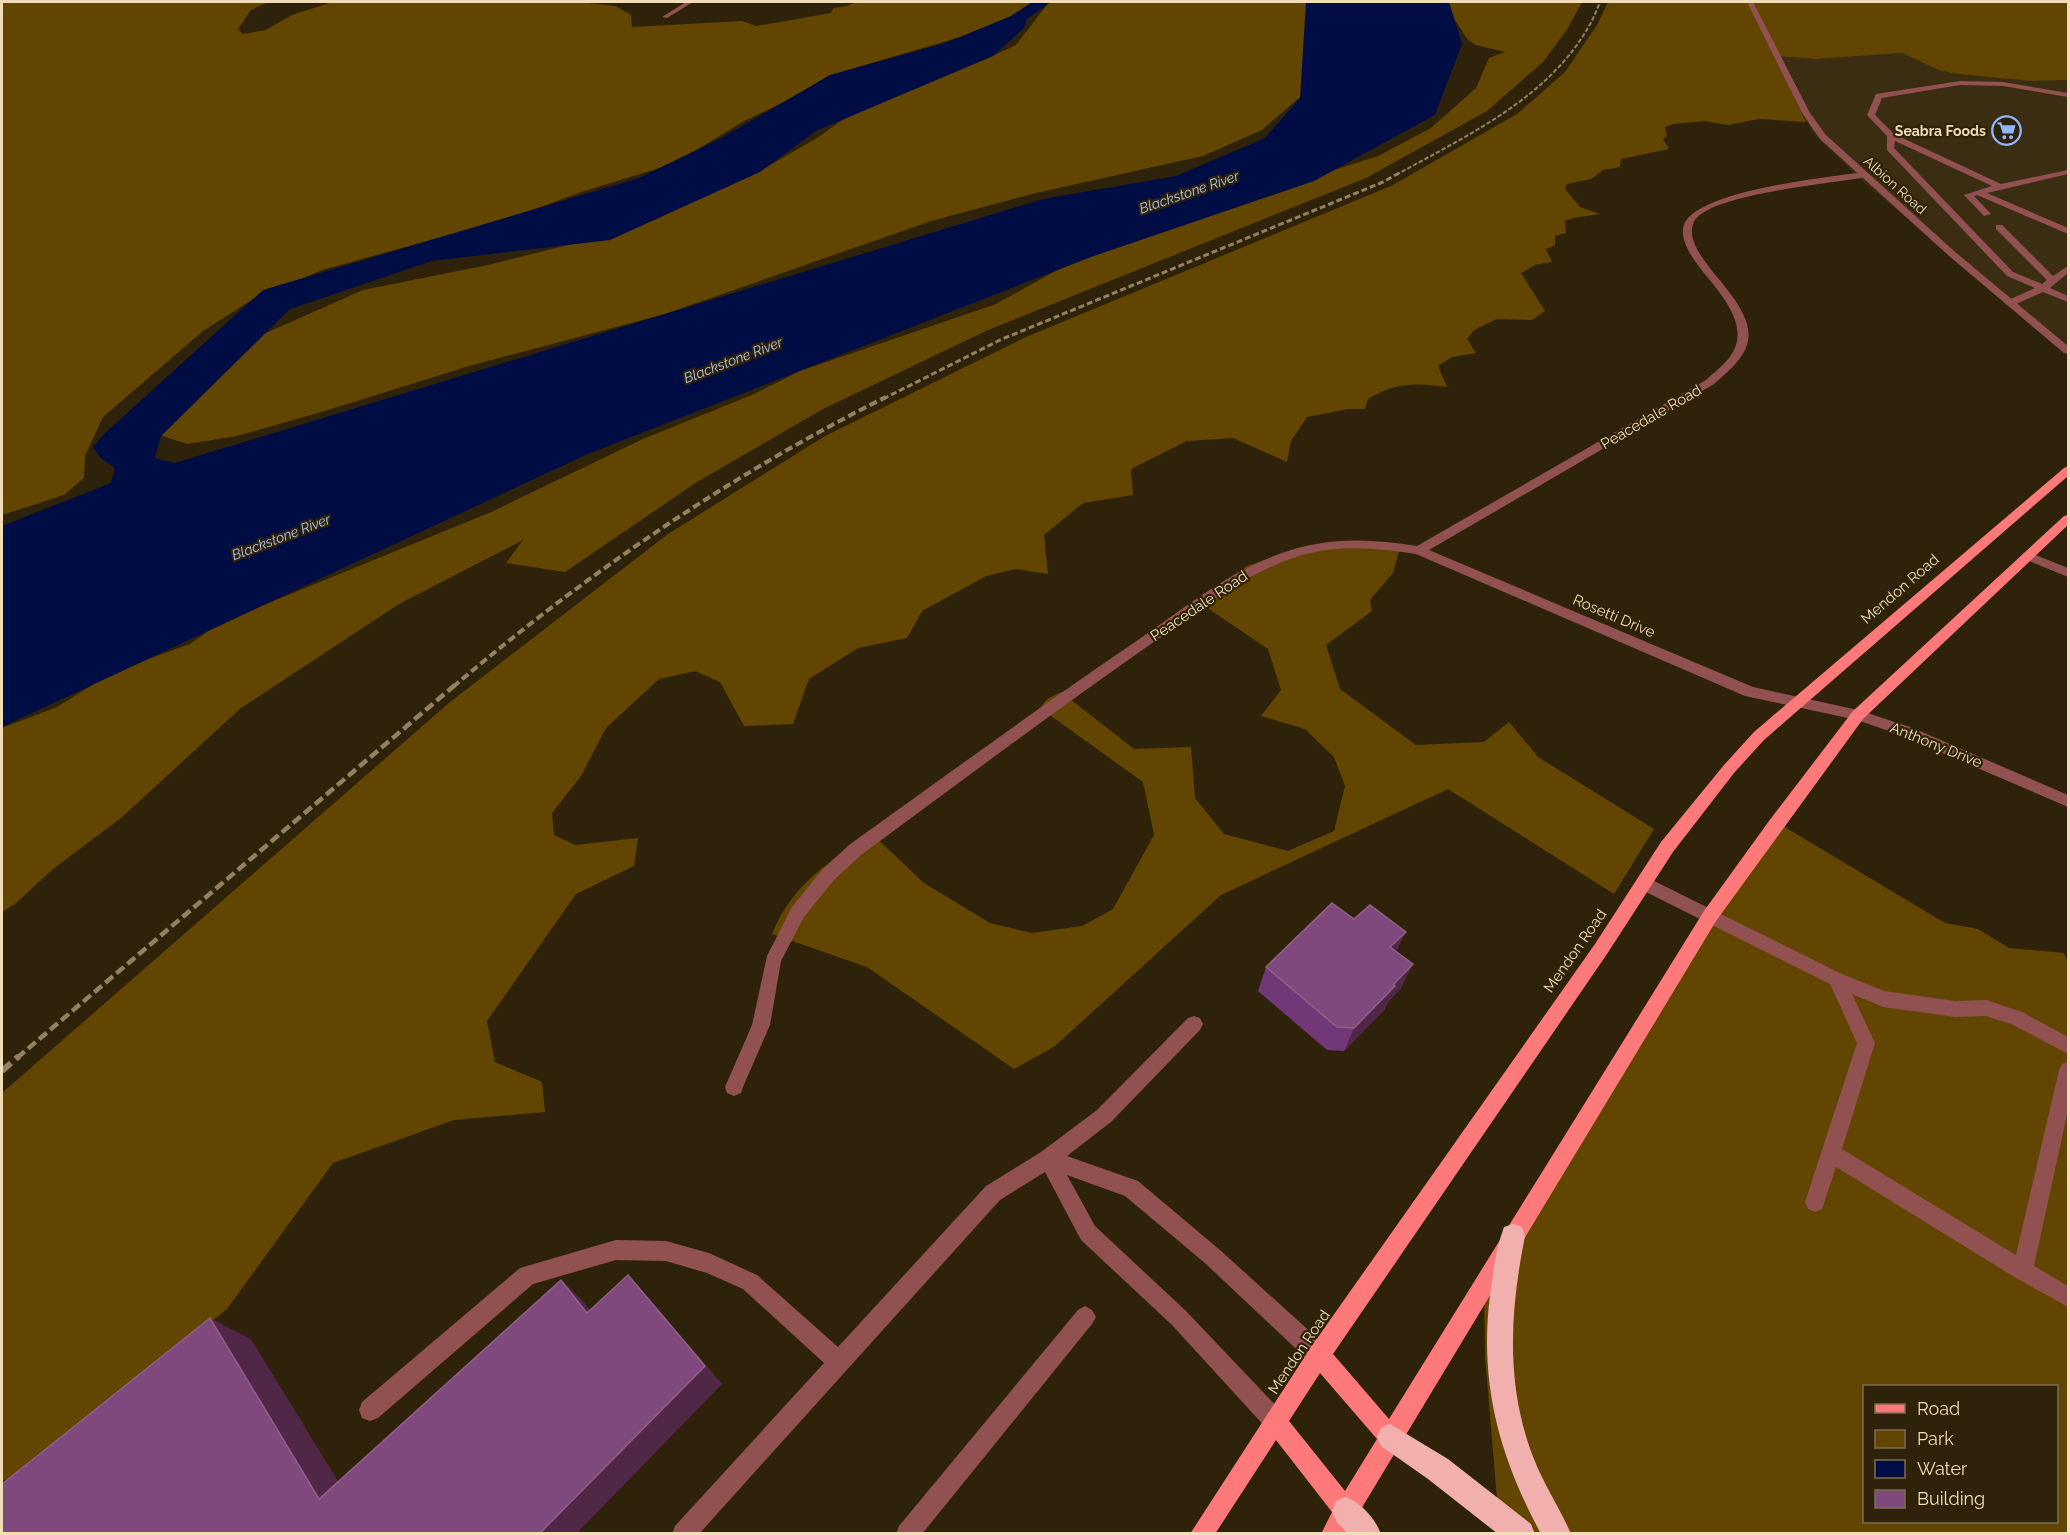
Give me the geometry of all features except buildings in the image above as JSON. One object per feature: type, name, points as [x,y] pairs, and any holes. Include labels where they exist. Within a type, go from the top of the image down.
[{"type":"highway","points":[[1513,1236],[1500,1297],[1498,1365],[1502,1397],[1520,1460],[1532,1490],[1557,1533]]},
{"type":"highway","points":[[1390,1437],[1445,1475],[1521,1533]]},
{"type":"highway","points":[[1339,1522],[1367,1533]]},
{"type":"main road","name":"Mendon Road","points":[[1201,1533],[1514,1071],[1601,949],[1667,847],[1729,769],[1759,736],[2068,470]]},
{"type":"main road","points":[[1276,1422],[1339,1522],[1710,916],[1782,815],[1858,715],[2068,519]]},
{"type":"main road","points":[[1320,1355],[1390,1437]]},
{"type":"street","points":[[665,17],[690,2]]},
{"type":"street","name":"Albion Road","points":[[1749,2],[1806,113],[1823,137],[2010,303],[2068,351]]},
{"type":"street","points":[[2000,187],[1891,136],[1871,115],[1879,96],[1960,83],[2003,84],[2068,95]]},
{"type":"street","points":[[1891,136],[1890,148],[2010,274],[2068,299]]},
{"type":"street","points":[[1987,214],[1968,195],[2068,172]]},
{"type":"street","name":"Peacedale Road","points":[[734,1087],[761,1025],[773,961],[798,912],[828,875],[855,850],[1117,661],[1246,573],[1302,550],[1346,542],[1368,542],[1419,550],[1710,382],[1733,360],[1743,343],[1742,322],[1728,296],[1689,242],[1687,228],[1693,215],[1710,205],[1761,192],[1864,175]]},
{"type":"street","points":[[1978,192],[2068,231]]},
{"type":"street","points":[[1999,227],[2053,281]]},
{"type":"street","points":[[2010,303],[2042,289],[2068,269]]},
{"type":"street","points":[[2042,289],[2068,289]]},
{"type":"street","name":"Rosetti Drive","points":[[1419,550],[1750,692],[1799,703]]},
{"type":"street","points":[[2028,556],[2068,573]]},
{"type":"street","name":"Anthony Drive","points":[[1799,703],[1858,715],[1908,732],[2068,801]]},
{"type":"street","points":[[1644,883],[1836,980],[1883,999],[1955,1009],[1986,1008],[2016,1018],[2068,1046]]},
{"type":"street","points":[[1815,1202],[1866,1043],[1836,980]]},
{"type":"street","points":[[683,1533],[993,1193],[1048,1159],[1104,1116],[1194,1024]]},
{"type":"street","points":[[2023,1271],[2068,1070]]},
{"type":"street","points":[[1831,1153],[2068,1297]]},
{"type":"street","points":[[1048,1159],[1131,1188],[1213,1257],[1320,1355]]},
{"type":"street","points":[[1048,1159],[1088,1233],[1179,1318],[1276,1422]]},
{"type":"street","points":[[370,1410],[527,1275],[616,1250],[666,1251],[709,1263],[750,1282],[839,1362]]},
{"type":"street","points":[[907,1533],[1085,1317]]},
{"type":"shaded area","points":[[1902,53],[1941,71],[1958,74],[2031,81],[2068,80],[2068,354],[1858,177],[1813,133],[1774,56],[1816,59]]},
{"type":"green space","points":[[2,2],[268,2],[251,10],[238,29],[243,34],[266,30],[292,15],[332,2],[580,2],[615,6],[631,15],[632,27],[742,21],[756,26],[831,13],[833,8],[856,2],[1038,2],[984,30],[858,67],[744,121],[666,166],[581,192],[514,217],[322,270],[250,301],[203,331],[103,417],[85,456],[84,478],[64,495],[2,515]]},
{"type":"green space","points":[[1049,2],[1313,2],[1307,91],[1262,130],[1203,156],[1036,193],[931,221],[665,314],[469,366],[237,436],[187,444],[160,435],[259,336],[363,290],[488,265],[612,234],[765,168],[817,138],[869,101],[907,85],[986,59],[1016,45]]},
{"type":"green space","points":[[1443,2],[1582,2],[1568,28],[1544,61],[1487,111],[1366,178],[988,330],[823,409],[697,482],[565,572],[506,563],[523,540],[399,604],[241,708],[121,818],[53,869],[15,904],[2,912],[2,728],[57,707],[115,671],[190,644],[220,623],[491,512],[643,439],[754,394],[800,371],[996,304],[1086,254],[1378,156],[1431,128],[1476,88],[1489,58],[1505,52],[1476,45],[1468,40]]},
{"type":"green space","points":[[1608,2],[2068,2],[2068,80],[2031,81],[1958,74],[1941,71],[1902,53],[1816,59],[1775,56],[1806,122],[1759,119],[1728,125],[1704,121],[1673,124],[1665,127],[1667,136],[1663,139],[1669,149],[1621,159],[1620,167],[1603,170],[1591,179],[1567,184],[1565,189],[1580,207],[1600,214],[1565,221],[1566,233],[1555,236],[1555,245],[1546,249],[1552,262],[1535,265],[1521,273],[1545,311],[1532,320],[1497,319],[1474,330],[1467,339],[1476,353],[1452,357],[1438,366],[1447,387],[1406,385],[1378,393],[1368,399],[1365,409],[1348,409],[1307,417],[1291,441],[1287,462],[1233,438],[1187,441],[1131,469],[1133,495],[1083,503],[1044,535],[1048,574],[1016,569],[986,576],[922,611],[907,638],[858,648],[809,679],[793,724],[744,726],[720,682],[695,671],[659,679],[606,728],[581,776],[552,813],[554,835],[575,845],[638,838],[634,866],[576,894],[487,1021],[495,1062],[542,1082],[545,1112],[454,1120],[333,1163],[227,1309],[21,1474],[2,1481],[2,1093],[450,702],[668,534],[825,436],[1026,337],[1391,186],[1517,114],[1565,72],[1597,25]]},
{"type":"green space","points":[[1331,543],[1400,548],[1393,573],[1370,600],[1372,611],[1326,645],[1340,689],[1416,745],[1484,742],[1509,722],[1538,757],[1654,829],[1614,894],[1448,789],[1221,895],[1055,1046],[1014,1069],[867,967],[772,934],[790,901],[801,888],[826,865],[870,832],[924,883],[990,923],[1032,933],[1082,926],[1113,909],[1154,835],[1143,782],[1040,708],[1047,699],[1061,692],[1134,749],[1191,747],[1195,798],[1224,834],[1288,851],[1334,831],[1345,786],[1334,757],[1305,729],[1261,716],[1281,690],[1268,649],[1203,605],[1200,598],[1247,566],[1301,547]]},
{"type":"green space","points":[[1773,820],[1945,923],[1978,929],[2009,948],[2064,953],[2068,962],[2068,1533],[1514,1533],[1497,1498],[1485,1357],[1484,1282]]},
{"type":"water","name":"Blackstone River","points":[[1032,2],[1051,2],[1027,19],[1024,28],[993,56],[816,131],[760,172],[610,240],[432,261],[290,309],[161,436],[155,458],[175,463],[1043,199],[1176,176],[1265,138],[1300,98],[1306,2],[1449,2],[1462,44],[1435,115],[1314,181],[1091,257],[588,454],[2,727],[2,526],[111,483],[115,468],[101,458],[93,447],[105,433],[263,290],[639,178],[723,137],[830,75],[945,43],[1011,16]]},
{"type":"railway","points":[[1396,175],[1475,131],[1526,97],[1569,55],[1588,28],[1600,2]]},
{"type":"railway","points":[[883,399],[1000,340],[1383,182],[1399,173]]},
{"type":"railway","points":[[453,687],[554,606],[661,529],[772,459],[886,397]]},
{"type":"railway","points":[[17,1058],[455,685]]},
{"type":"railway","points":[[2,1071],[19,1056]]},
{"type":"place","name":"Seabra Foods","points":[[2007,131]]}]
